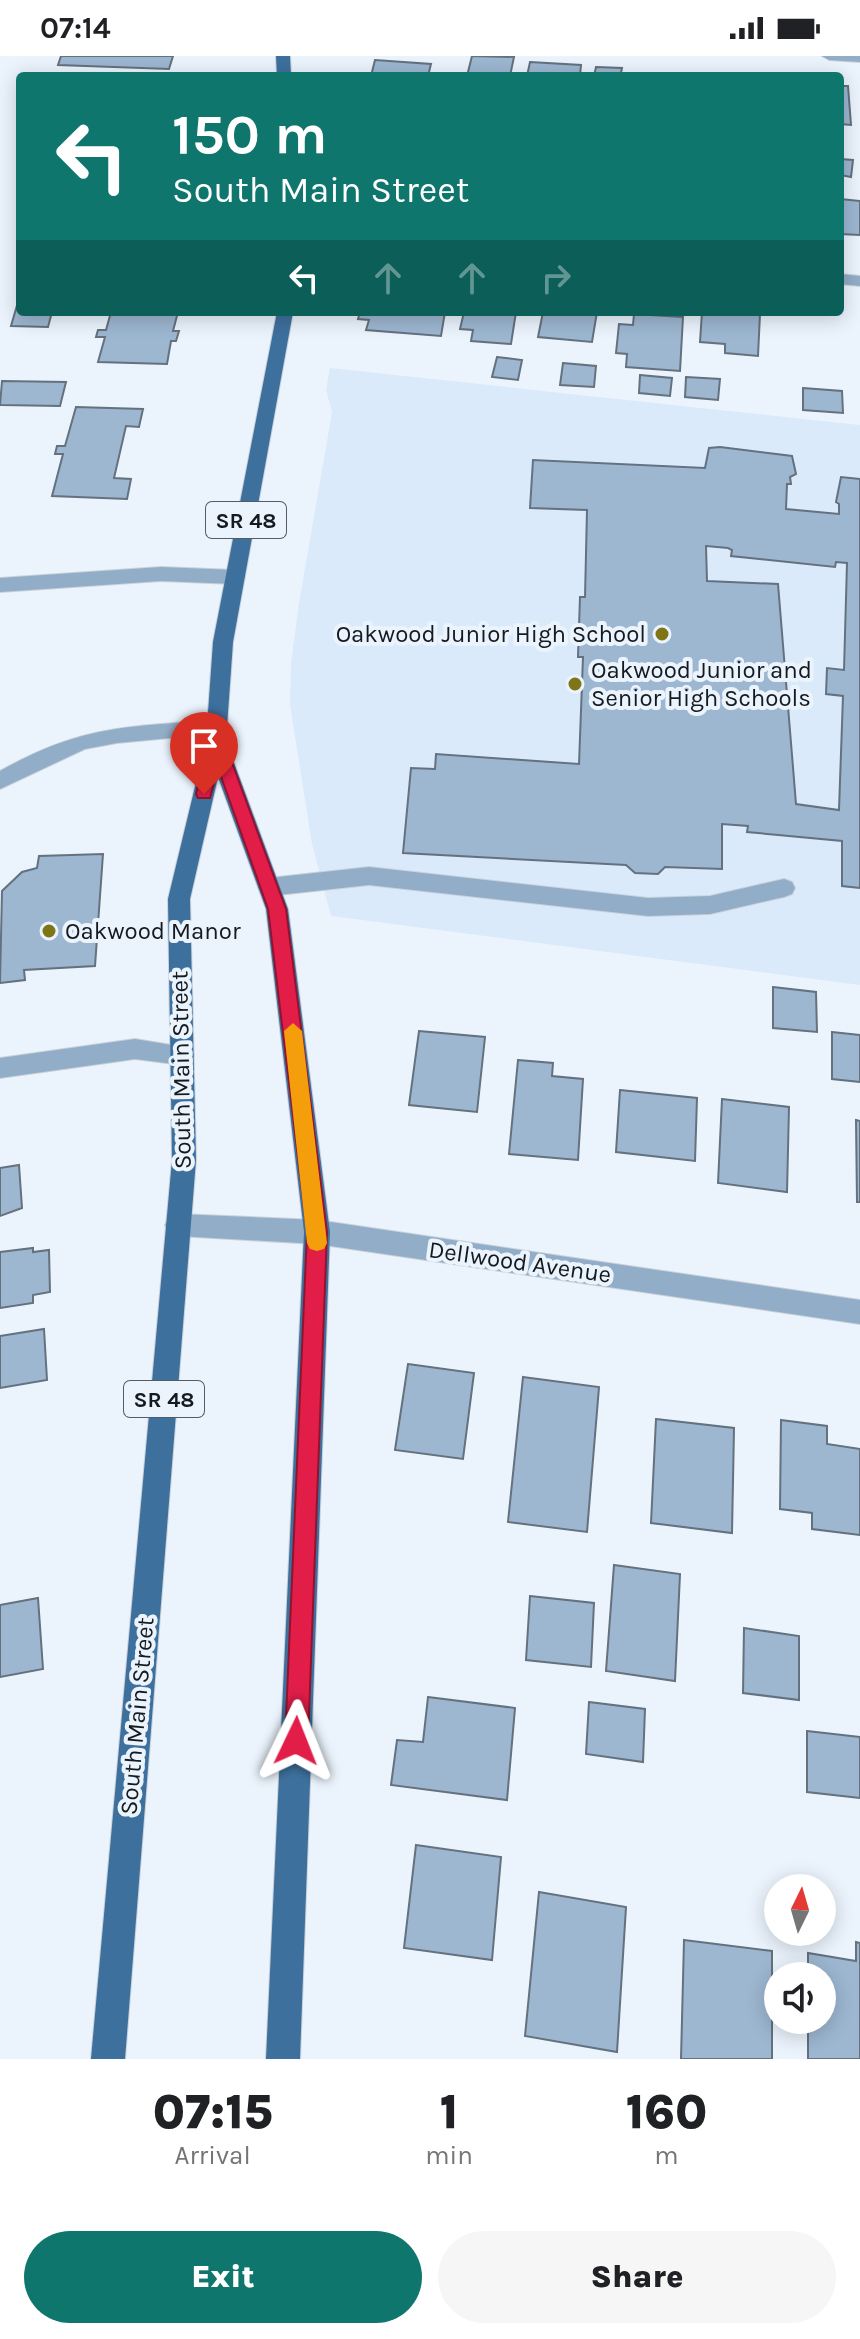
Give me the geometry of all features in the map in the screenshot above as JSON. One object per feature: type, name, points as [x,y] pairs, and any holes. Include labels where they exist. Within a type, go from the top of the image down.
[{"type":"main road","name":"South Main Street","points":[[108,2059],[184,1160],[179,899],[216,735],[223,642],[284,316]]},
{"type":"main road","name":"South Main Street","points":[[216,735],[277,909],[317,1232],[283,2059]]},
{"type":"street","points":[[829,56],[860,58]]},
{"type":"street","points":[[0,585],[161,574],[235,577]]},
{"type":"street","points":[[0,781],[59,750],[85,741],[117,735],[216,735]]},
{"type":"street","points":[[269,887],[369,876],[648,907],[710,905],[784,888]]},
{"type":"street","points":[[0,1068],[135,1049],[182,1055]]},
{"type":"street","name":"Dellwood Avenue","points":[[178,1225],[317,1232],[860,1312]]},
{"type":"shaded area","name":"Oakwood Junior and Senior High Schools","points":[[330,368],[860,425],[860,985],[331,916],[312,844],[290,705],[291,663],[299,603],[332,412],[326,390]]},
{"type":"building","points":[[61,56],[173,56],[169,69],[58,65]]},
{"type":"building","points":[[472,56],[514,57],[511,72],[468,72]]},
{"type":"building","points":[[375,60],[431,64],[429,72],[372,72]]},
{"type":"building","points":[[530,62],[581,65],[580,72],[528,72]]},
{"type":"building","points":[[596,67],[622,68],[621,72],[595,72]]},
{"type":"building","points":[[844,86],[848,86],[851,125],[844,124]]},
{"type":"building","points":[[844,159],[853,160],[851,177],[844,176]]},
{"type":"building","points":[[844,199],[860,201],[860,235],[844,234]]},
{"type":"building","points":[[16,309],[16,316],[51,316],[48,327],[11,326]]},
{"type":"building","points":[[110,316],[177,316],[173,331],[179,331],[176,341],[171,341],[167,364],[98,362],[105,337],[96,337],[98,330],[106,330]]},
{"type":"building","points":[[359,316],[444,316],[441,336],[366,330],[369,320],[358,319]]},
{"type":"building","points":[[463,316],[515,316],[511,344],[471,341],[473,330],[460,329]]},
{"type":"building","points":[[542,316],[596,316],[592,342],[538,337]]},
{"type":"building","points":[[634,316],[683,317],[680,371],[626,367],[627,354],[616,353],[619,324],[633,325]]},
{"type":"building","points":[[702,316],[760,316],[758,356],[725,353],[725,344],[700,342]]},
{"type":"building","points":[[497,357],[522,360],[518,380],[492,377]]},
{"type":"building","points":[[563,363],[596,366],[594,387],[560,385]]},
{"type":"building","points":[[640,375],[672,378],[670,396],[639,393]]},
{"type":"building","points":[[686,377],[720,379],[718,400],[685,397]]},
{"type":"building","points":[[2,381],[66,382],[60,406],[0,405]]},
{"type":"building","points":[[803,388],[842,391],[843,413],[803,410]]},
{"type":"building","points":[[76,407],[143,409],[139,427],[126,426],[114,478],[131,479],[127,499],[52,496],[63,454],[55,454],[57,446],[65,446]]},
{"type":"building","points":[[709,448],[792,456],[796,474],[790,477],[791,484],[787,484],[786,509],[839,514],[839,504],[836,502],[841,477],[860,479],[860,888],[842,886],[842,841],[747,832],[748,826],[722,824],[722,869],[665,867],[658,874],[635,873],[626,865],[403,853],[411,768],[435,769],[436,754],[579,764],[583,657],[578,657],[580,597],[585,597],[587,510],[530,508],[533,460],[705,468]],"holes":[[[706,546],[732,550],[731,556],[835,567],[836,562],[847,563],[844,670],[827,668],[826,694],[843,696],[839,810],[796,804],[778,584],[707,581]]]},
{"type":"building","name":"Oakwood Manor","points":[[103,854],[95,966],[24,970],[25,980],[0,983],[2,891],[22,872],[37,868],[39,856]]},
{"type":"building","points":[[773,987],[816,992],[817,1032],[773,1028]]},
{"type":"building","points":[[419,1031],[485,1037],[477,1112],[409,1105]]},
{"type":"building","points":[[832,1032],[860,1035],[860,1082],[832,1079]]},
{"type":"building","points":[[518,1060],[553,1063],[552,1076],[583,1079],[578,1160],[509,1154]]},
{"type":"building","points":[[620,1090],[697,1098],[695,1161],[616,1152]]},
{"type":"building","points":[[722,1099],[789,1107],[787,1192],[718,1183]]},
{"type":"building","points":[[856,1120],[860,1121],[860,1202],[857,1202]]},
{"type":"building","points":[[19,1165],[22,1208],[0,1216],[0,1168]]},
{"type":"building","points":[[33,1248],[33,1252],[49,1250],[50,1292],[33,1295],[33,1303],[0,1308],[0,1252]]},
{"type":"building","points":[[44,1329],[47,1380],[0,1388],[0,1336]]},
{"type":"building","points":[[408,1364],[474,1373],[463,1459],[395,1450]]},
{"type":"building","points":[[523,1377],[599,1387],[587,1532],[508,1522]]},
{"type":"building","points":[[656,1419],[734,1428],[732,1533],[651,1523]]},
{"type":"building","points":[[781,1420],[827,1426],[827,1444],[860,1449],[860,1535],[812,1529],[812,1513],[780,1509]]},
{"type":"building","points":[[614,1565],[680,1574],[675,1681],[606,1671]]},
{"type":"building","points":[[530,1596],[594,1603],[591,1667],[526,1660]]},
{"type":"building","points":[[38,1598],[43,1669],[0,1677],[0,1605]]},
{"type":"building","points":[[744,1628],[799,1636],[799,1700],[743,1693]]},
{"type":"building","points":[[428,1697],[515,1708],[507,1800],[391,1785],[397,1740],[423,1742]]},
{"type":"building","points":[[589,1702],[645,1709],[643,1762],[586,1754]]},
{"type":"building","points":[[807,1731],[860,1737],[860,1798],[807,1792]]},
{"type":"building","points":[[416,1845],[501,1857],[492,1960],[404,1948]]},
{"type":"building","points":[[539,1892],[626,1907],[617,2052],[525,2036]]},
{"type":"building","points":[[684,1940],[772,1951],[772,1962],[764,1962],[764,2034],[772,2034],[772,2059],[681,2059]]},
{"type":"building","points":[[856,1942],[860,1943],[860,2059],[808,2059],[808,2034],[836,2034],[836,1962],[808,1962],[808,1953],[856,1961]]},
{"type":"slow traffic","points":[[293,1031],[317,1243]]},
{"type":"place","name":"Oakwood Junior High School","points":[[662,634]]},
{"type":"place","name":"Oakwood Junior and Senior High Schools","points":[[575,684]]},
{"type":"place","name":"Oakwood Manor","points":[[49,931]]},
{"type":"route","points":[[204,794],[216,741],[277,909],[317,1232],[296,1741]]}]
